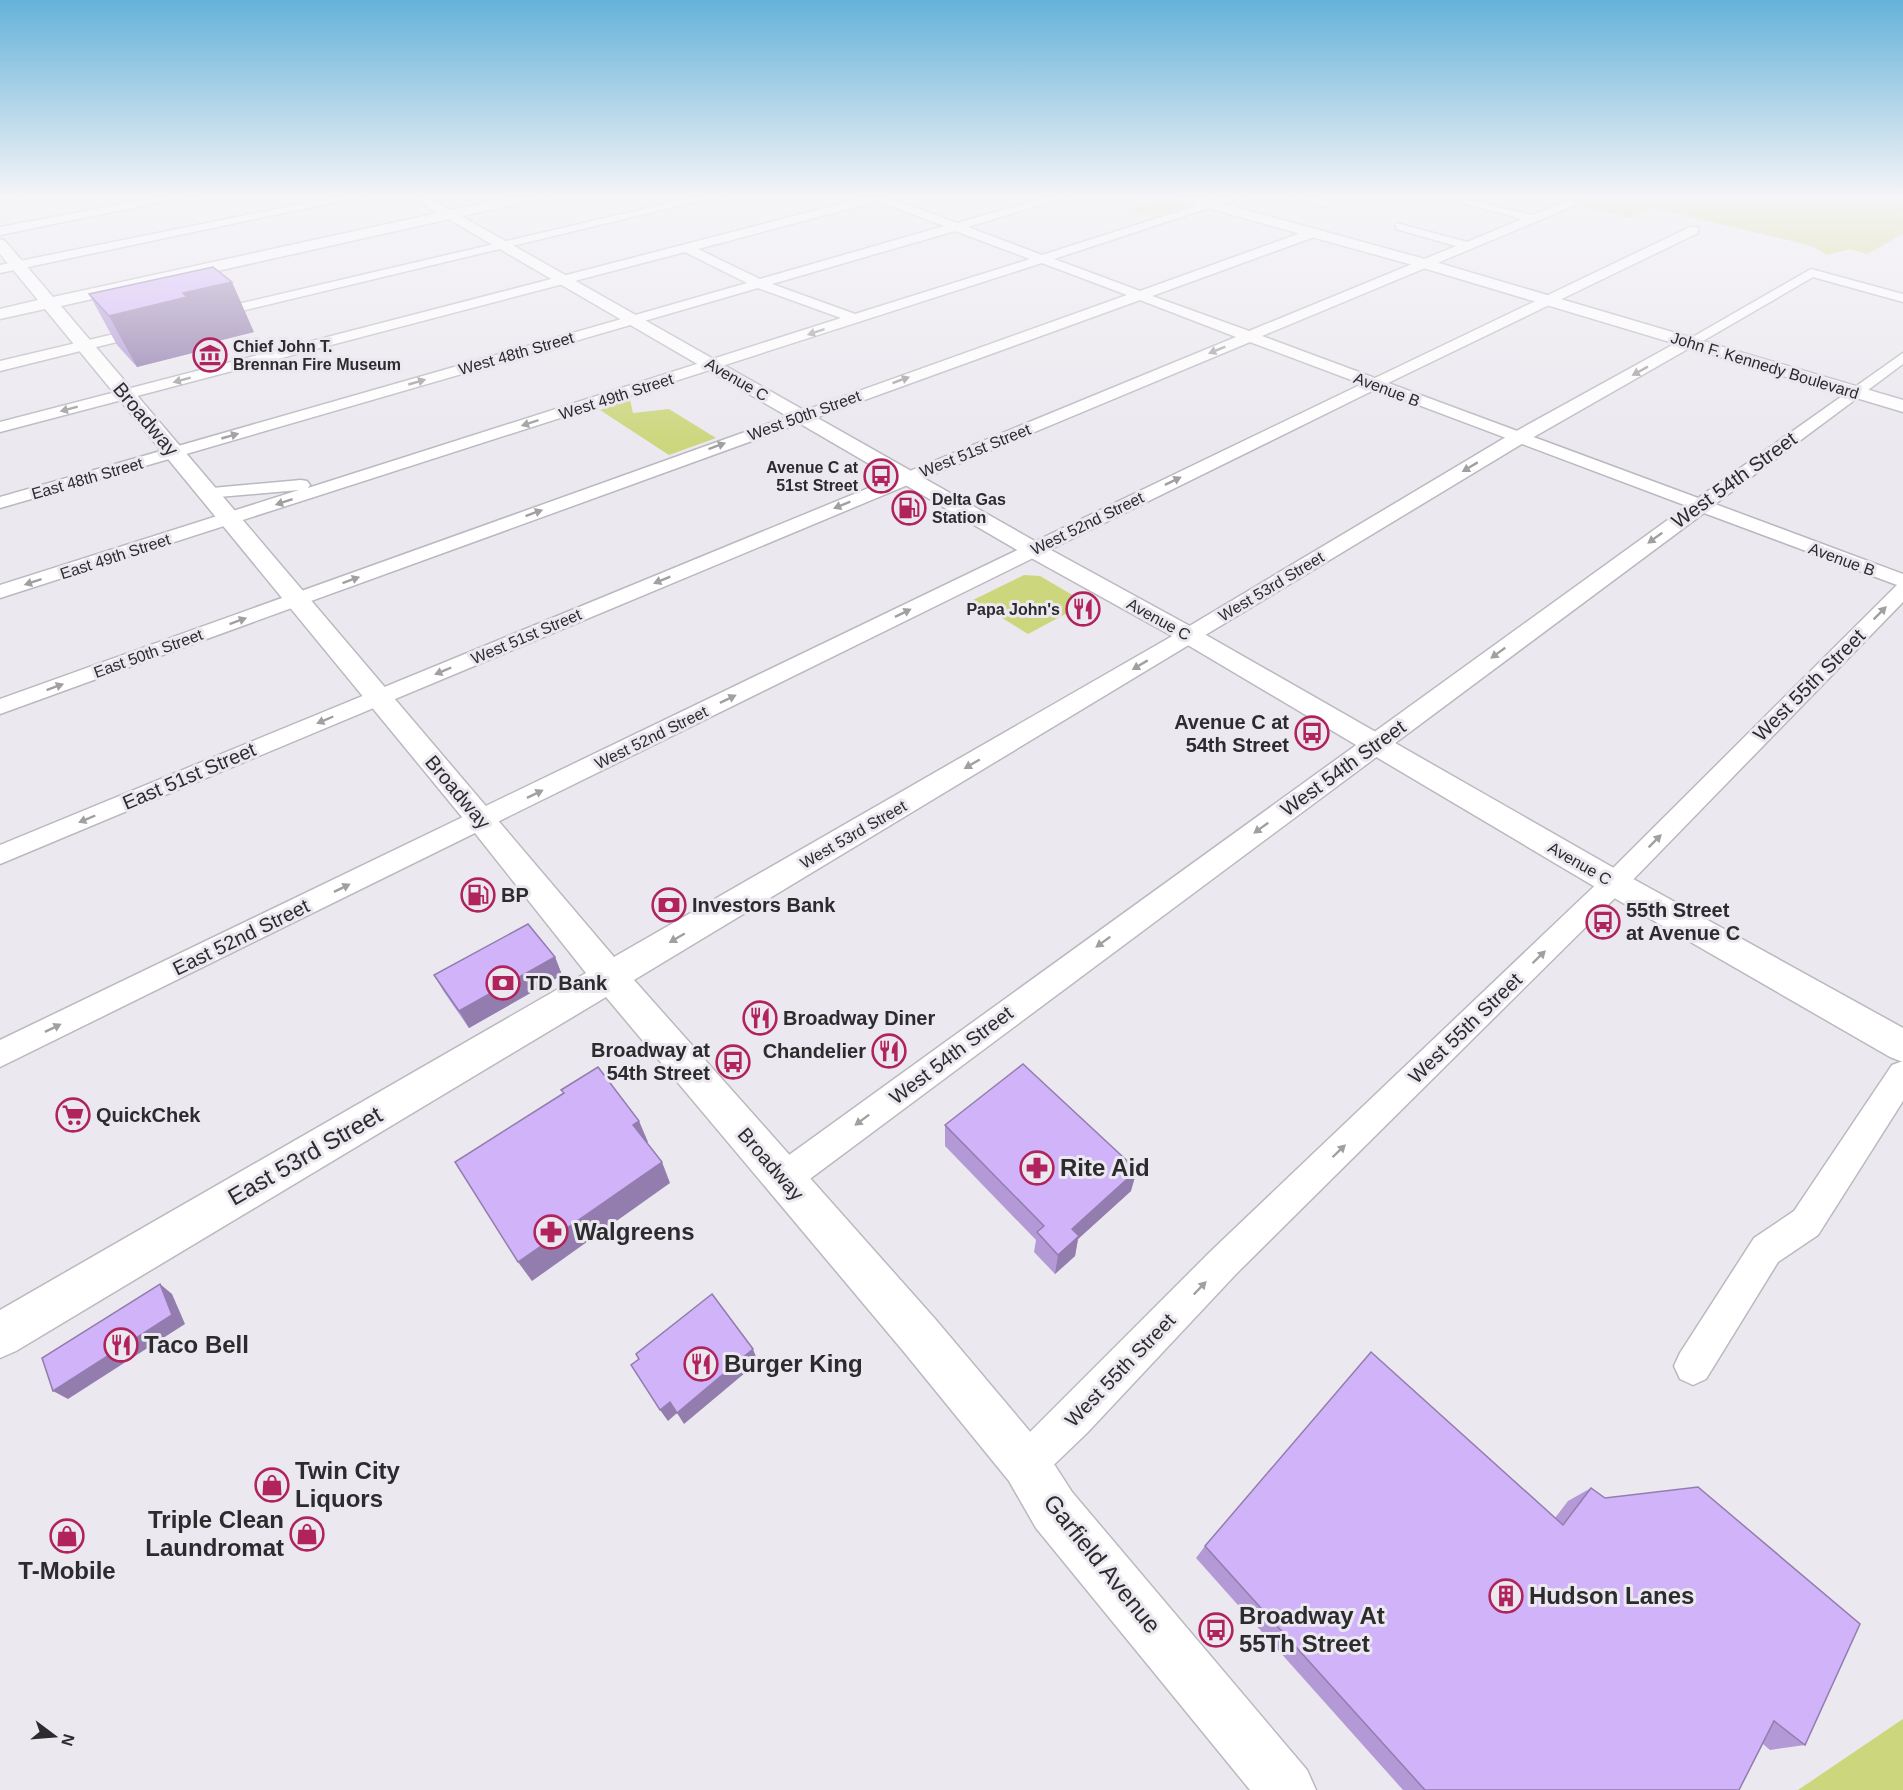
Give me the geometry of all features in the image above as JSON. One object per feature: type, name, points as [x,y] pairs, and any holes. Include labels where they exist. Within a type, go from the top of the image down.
[{"type":"street","name":"Broadway","points":[[22,279],[50,303],[482,820],[610,977],[920,1336]]},
{"type":"street","points":[[0,314],[161,279]]},
{"type":"street","points":[[196,318],[361,279]]},
{"type":"street","points":[[0,427],[569,279]]},
{"type":"street","points":[[748,279],[856,319]]},
{"type":"street","name":"West 48th Street","points":[[174,453],[778,279]]},
{"type":"street","name":"West 49th Street","points":[[229,519],[982,279]]},
{"type":"street","name":"Avenue B","points":[[1095,279],[1903,581]]},
{"type":"street","name":"West 50th Street","points":[[296,600],[1184,279]]},
{"type":"street","name":"West 51st Street","points":[[379,698],[1391,279]]},
{"type":"street","name":"John F. Kennedy Boulevard","points":[[1476,279],[1903,406]]},
{"type":"street","name":"West 52nd Street","points":[[482,820],[1032,549],[1593,279]]},
{"type":"street","name":"West 53rd Street","points":[[610,977],[1190,636],[1518,438],[1801,279]]},
{"type":"street","name":"West 53rd Street","points":[[1831,279],[1903,298]]},
{"type":"street","name":"Avenue C","points":[[563,280],[1032,549],[1190,636],[1614,883],[1903,1046]]},
{"type":"street","points":[[873,297],[903,295],[915,300]]},
{"type":"street","points":[[813,304],[849,300]]},
{"type":"street","points":[[0,366],[163,326]]},
{"type":"street","name":"West 54th Street","points":[[783,1179],[1903,357]]},
{"type":"street","name":"East 48th Street","points":[[0,502],[174,453]]},
{"type":"street","points":[[207,493],[350,481]]},
{"type":"street","name":"East 49th Street","points":[[0,592],[229,519]]},
{"type":"street","name":"West 55th Street","points":[[1026,1464],[1073,1419],[1224,1262],[1614,883],[1903,590]]},
{"type":"street","name":"East 50th Street","points":[[0,707],[296,600]]},
{"type":"street","name":"East 51st Street","points":[[0,855],[379,698]]},
{"type":"street","name":"East 52nd Street","points":[[0,1054],[482,820]]},
{"type":"street","name":"East 53rd Street","points":[[0,1335],[610,977]]},
{"type":"street","points":[[1693,1366],[1766,1250],[1806,1222],[1903,1074]]},
{"type":"street","name":"Garfield Avenue","points":[[920,1336],[1026,1464],[1054,1510],[1287,1790]]},
{"type":"green space","points":[[630,399],[633,413],[669,409],[716,438],[669,455],[600,410]]},
{"type":"green space","points":[[1024,575],[1040,576],[1086,603],[1028,634],[973,600]]},
{"type":"green space","points":[[1903,1719],[1903,1790],[1798,1790]]},
{"type":"building","points":[[160,279],[228,279],[232,282],[183,293],[187,297],[109,316],[89,294]]},
{"type":"building","points":[[528,924],[555,957],[459,1011],[434,975]]},
{"type":"building","name":"Rite Aid","points":[[1023,1064],[1137,1170],[1072,1229],[1079,1236],[1058,1255],[1037,1232],[1044,1226],[945,1125]]},
{"type":"building","name":"Walgreens","points":[[598,1067],[639,1121],[633,1125],[662,1162],[518,1262],[455,1162],[564,1093],[561,1090]]},
{"type":"building","points":[[160,1284],[172,1315],[53,1391],[42,1358]]},
{"type":"building","name":"Burger King","points":[[712,1294],[753,1349],[677,1413],[670,1402],[660,1410],[631,1365],[639,1359],[636,1354]]},
{"type":"building","name":"Hudson Lanes","points":[[1371,1352],[1563,1525],[1591,1488],[1605,1498],[1698,1487],[1860,1624],[1805,1745],[1774,1721],[1739,1790],[1425,1790],[1205,1546]]},
{"type":"place","name":"Chief John T. Brennan Fire Museum","points":[[210,355]]},
{"type":"place","name":"Avenue C at 51st Street","points":[[881,476]]},
{"type":"place","name":"Delta Gas Station","points":[[909,508]]},
{"type":"place","name":"Papa John's","points":[[1083,609]]},
{"type":"place","name":"Avenue C at 54th Street","points":[[1312,733]]},
{"type":"place","name":"BP","points":[[478,895]]},
{"type":"place","name":"Investors Bank","points":[[669,905]]},
{"type":"place","name":"55th Street at Avenue C","points":[[1603,922]]},
{"type":"place","name":"TD Bank","points":[[503,983]]},
{"type":"place","name":"Broadway Diner","points":[[760,1018]]},
{"type":"place","name":"Chandelier","points":[[889,1051]]},
{"type":"place","name":"Broadway at 54th Street","points":[[733,1062]]},
{"type":"place","name":"QuickChek","points":[[73,1115]]},
{"type":"place","name":"Rite Aid","points":[[1037,1168]]},
{"type":"place","name":"Walgreens","points":[[551,1232]]},
{"type":"place","name":"Taco Bell","points":[[121,1345]]},
{"type":"place","name":"Burger King","points":[[701,1364]]},
{"type":"place","name":"Twin City Liquors","points":[[272,1485]]},
{"type":"place","name":"Triple Clean Laundromat","points":[[307,1534]]},
{"type":"place","name":"T-Mobile","points":[[67,1536]]},
{"type":"place","name":"Hudson Lanes","points":[[1506,1596]]},
{"type":"place","name":"Broadway At 55Th Street","points":[[1216,1630]]}]
